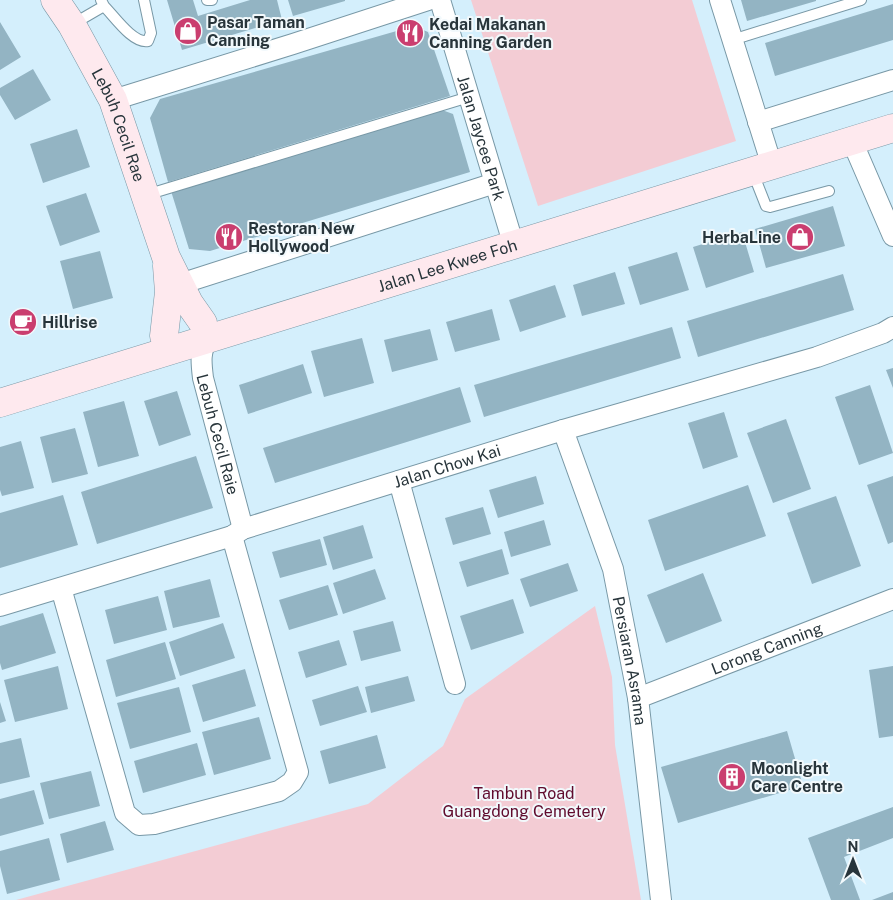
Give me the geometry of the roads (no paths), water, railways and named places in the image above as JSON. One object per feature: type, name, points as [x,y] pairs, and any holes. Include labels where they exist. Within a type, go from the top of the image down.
[{"type":"main road","name":"Lebuh Cecil Rae","points":[[55,0],[72,25],[113,100],[166,257],[205,331]]},
{"type":"main road","name":"Jalan Lee Kwee Foh","points":[[1,393],[760,162],[893,115]]},
{"type":"main road","name":"Jalan Lee Kwee Foh","points":[[760,162],[852,141],[893,128]]},
{"type":"main road","name":"Lebuh Cecil Rae","points":[[166,257],[169,292],[166,343]]},
{"type":"street","points":[[113,100],[428,0]]},
{"type":"street","name":"Jalan Jaycee Park","points":[[440,0],[512,238]]},
{"type":"street","points":[[720,0],[758,122],[760,162]]},
{"type":"street","points":[[758,122],[893,80]]},
{"type":"street","points":[[852,141],[893,236]]},
{"type":"street","points":[[180,284],[495,183]]},
{"type":"street","name":"Jalan Chow Kai","points":[[0,606],[563,430],[817,357],[883,333],[893,327]]},
{"type":"street","name":"Lebuh Cecil Raie","points":[[61,588],[125,813],[139,825],[154,824],[278,791],[292,782],[298,772],[238,533],[203,378],[200,358],[205,331]]},
{"type":"street","points":[[166,343],[190,362],[203,378]]},
{"type":"street","name":"Persiaran Asrama","points":[[563,430],[613,569],[638,698],[661,900]]},
{"type":"street","points":[[399,481],[455,684]]},
{"type":"street","name":"Lorong Canning","points":[[638,698],[893,599]]},
{"type":"lane","points":[[72,25],[103,3],[134,38],[144,42],[148,41],[151,33],[144,0]]},
{"type":"lane","points":[[207,0],[212,0]]},
{"type":"lane","points":[[732,40],[861,0]]},
{"type":"lane","points":[[146,196],[469,97]]},
{"type":"lane","points":[[760,162],[766,206],[770,207],[829,191]]},
{"type":"place","name":"Pasar Taman Canning","points":[[188,31]]},
{"type":"place","name":"Kedai Makanan Canning Garden","points":[[410,33]]},
{"type":"place","name":"Restoran New Hollywood","points":[[229,237]]},
{"type":"place","name":"HerbaLine","points":[[800,237]]},
{"type":"place","name":"Hillrise","points":[[23,322]]},
{"type":"place","name":"Moonlight Care Centre","points":[[732,777]]},
{"type":"park label","name":"Tambun Road Guangdong Cemetery","points":[[524,802]]}]
